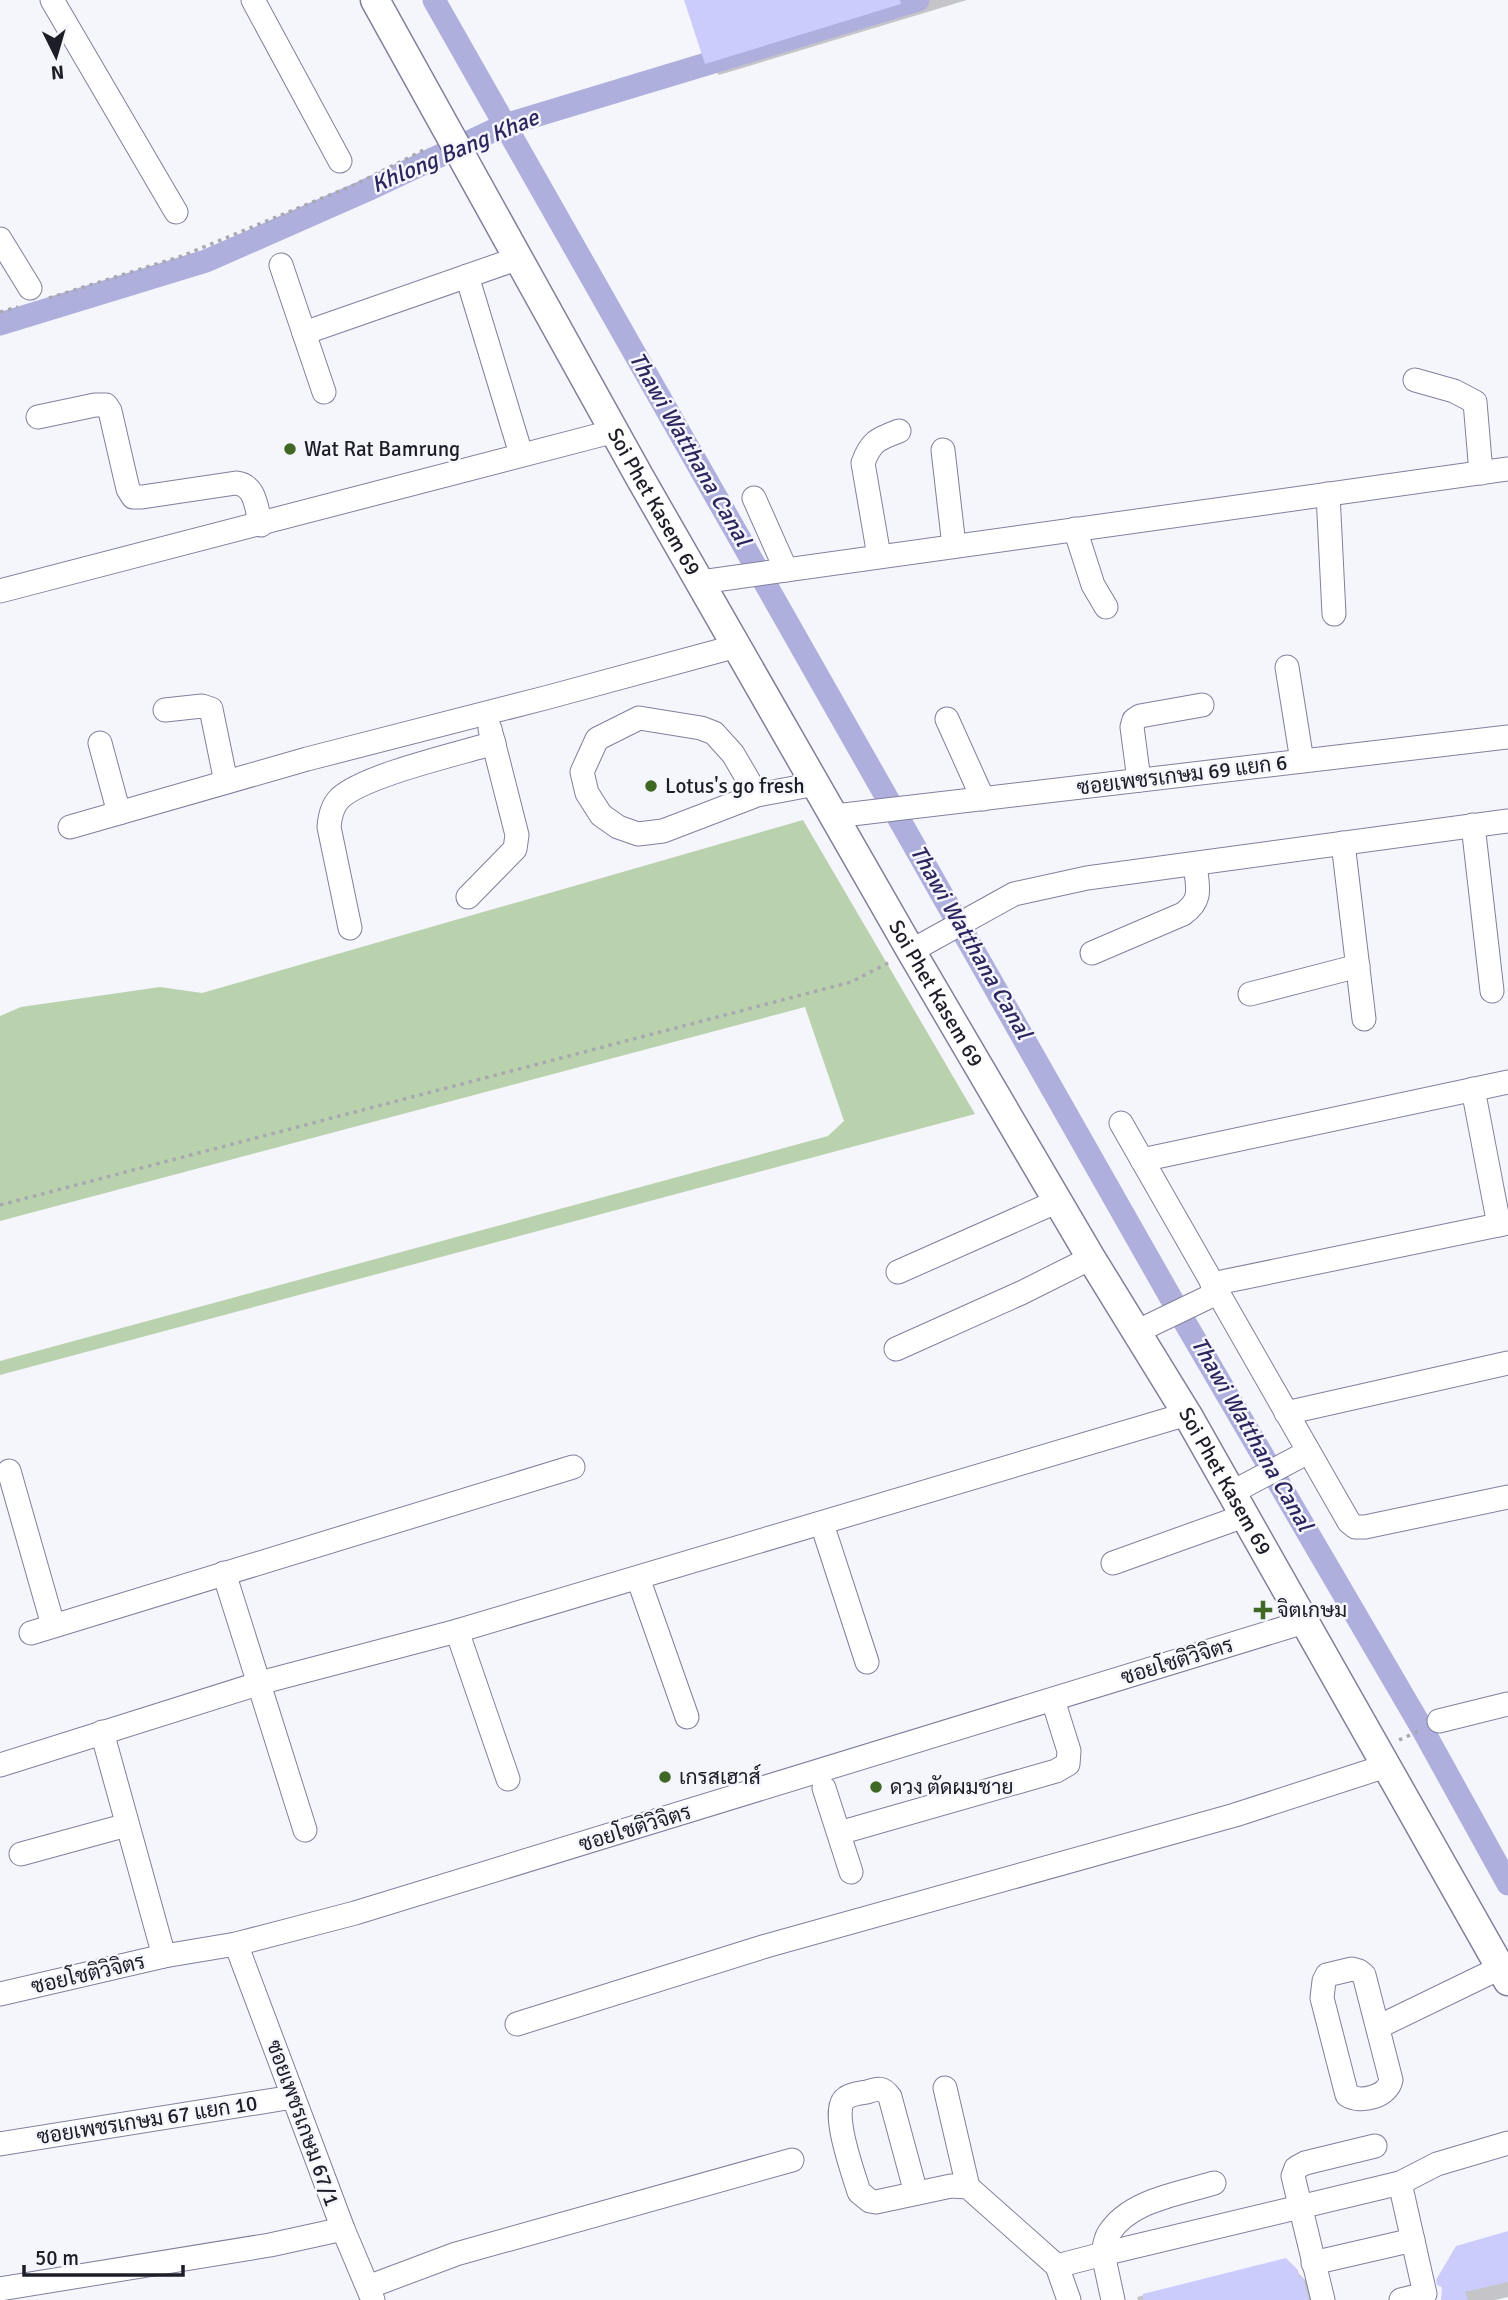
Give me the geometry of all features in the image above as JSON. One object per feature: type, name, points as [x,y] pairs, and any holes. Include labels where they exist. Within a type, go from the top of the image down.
[{"type":"main road","name":"Soi Phet Kasem 69","points":[[375,0],[615,431],[712,580],[737,646],[816,784],[845,815],[922,945],[1090,1258],[1145,1328],[1187,1415],[1241,1498],[1304,1622],[1388,1755],[1505,1971]]},
{"type":"street","points":[[52,0],[176,212]]},
{"type":"street","points":[[253,0],[340,161]]},
{"type":"street","points":[[0,239],[31,298]]},
{"type":"street","points":[[304,333],[519,258]]},
{"type":"street","points":[[281,265],[324,392]]},
{"type":"street","points":[[467,276],[522,454]]},
{"type":"street","points":[[1415,380],[1454,391],[1475,402],[1481,473]]},
{"type":"street","points":[[38,417],[95,404],[106,405],[110,411],[128,489],[133,497],[245,484],[251,491],[261,525]]},
{"type":"street","points":[[0,591],[615,431]]},
{"type":"street","points":[[879,556],[863,463],[868,449],[876,440],[899,431]]},
{"type":"street","points":[[943,450],[954,546]]},
{"type":"street","points":[[712,580],[1508,469]]},
{"type":"street","points":[[1328,494],[1334,614]]},
{"type":"street","points":[[754,498],[783,570]]},
{"type":"street","points":[[1075,529],[1093,585],[1106,607]]},
{"type":"street","points":[[70,827],[307,759],[737,646]]},
{"type":"street","points":[[1287,667],[1302,761]]},
{"type":"street","points":[[1139,780],[1132,727],[1134,720],[1140,716],[1202,705]]},
{"type":"street","points":[[165,710],[202,706],[211,709],[226,782]]},
{"type":"street","points":[[468,897],[515,849],[517,835],[486,713]]},
{"type":"street","points":[[757,795],[733,754],[714,733],[639,718],[597,739],[582,772],[587,793],[601,815],[618,827],[638,834],[663,831],[757,795],[816,784]]},
{"type":"street","points":[[947,719],[983,799]]},
{"type":"street","name":"ซอยเพชรเกษม 69 แยก 6","points":[[845,815],[1508,737]]},
{"type":"street","points":[[100,743],[119,813]]},
{"type":"street","points":[[350,928],[329,827],[330,813],[341,798],[372,780],[494,743]]},
{"type":"street","points":[[922,945],[1014,894],[1058,884],[1508,821]]},
{"type":"street","points":[[1473,825],[1492,991]]},
{"type":"street","points":[[1343,843],[1364,1019]]},
{"type":"street","points":[[1093,954],[1183,914],[1194,906],[1198,896],[1195,863]]},
{"type":"street","points":[[1250,994],[1358,965]]},
{"type":"street","points":[[1142,1160],[1508,1082]]},
{"type":"street","points":[[1145,1328],[1210,1293],[1503,1224],[1473,1089]]},
{"type":"street","points":[[1121,1123],[1210,1293],[1286,1413],[1349,1522],[1355,1527],[1365,1527],[1508,1497]]},
{"type":"street","points":[[898,1272],[1058,1201]]},
{"type":"street","points":[[896,1349],[1021,1293],[1090,1258]]},
{"type":"street","points":[[1286,1413],[1508,1363]]},
{"type":"street","points":[[0,1765],[260,1684],[457,1631],[1187,1415]]},
{"type":"street","points":[[1113,1563],[1241,1498],[1284,1463],[1308,1452]]},
{"type":"street","points":[[31,1633],[572,1467]]},
{"type":"street","points":[[9,1471],[53,1625]]},
{"type":"street","points":[[822,1524],[867,1662]]},
{"type":"street","points":[[224,1573],[305,1830]]},
{"type":"street","points":[[638,1578],[687,1717]]},
{"type":"street","name":"ซอยโชติวิจิตร","points":[[0,1994],[164,1956],[236,1944],[355,1913],[1304,1622]]},
{"type":"street","points":[[457,1631],[508,1779]]},
{"type":"street","points":[[839,1832],[1056,1771],[1068,1764],[1069,1751],[1053,1700]]},
{"type":"street","points":[[1439,1721],[1508,1704]]},
{"type":"street","points":[[102,1732],[164,1956]]},
{"type":"street","points":[[517,2024],[766,1946],[1235,1815],[1388,1755]]},
{"type":"street","points":[[824,1788],[851,1872]]},
{"type":"street","points":[[22,1854],[127,1825]]},
{"type":"street","name":"ซอยเพชรเกษม 67/1","points":[[236,1944],[343,2229],[371,2293]]},
{"type":"street","points":[[1352,1969],[1364,1975],[1378,2027],[1391,2080],[1390,2088],[1384,2093],[1358,2099],[1350,2098],[1322,1998],[1327,1975],[1352,1969]]},
{"type":"street","points":[[1378,2027],[1505,1971]]},
{"type":"street","points":[[916,2193],[890,2097],[886,2091],[878,2088],[845,2098],[838,2117],[859,2192],[870,2202],[876,2202],[951,2186],[968,2187]]},
{"type":"street","points":[[945,2088],[968,2187],[1057,2266],[1069,2300]]},
{"type":"street","name":"ซอยเพชรเกษม 67 แยก 10","points":[[0,2144],[293,2097]]},
{"type":"street","points":[[1057,2266],[1399,2183],[1437,2164],[1508,2144]]},
{"type":"street","points":[[1323,2300],[1293,2176],[1296,2168],[1305,2163],[1375,2146]]},
{"type":"street","points":[[371,2293],[456,2254],[792,2160]]},
{"type":"street","points":[[1113,2300],[1103,2254],[1107,2235],[1121,2219],[1142,2206],[1214,2183]]},
{"type":"street","points":[[1399,2183],[1425,2294],[1401,2300]]},
{"type":"street","points":[[0,2290],[270,2245],[343,2229]]},
{"type":"street","points":[[1313,2263],[1413,2240]]},
{"type":"path","points":[[0,312],[31,298],[182,256],[354,185],[431,146]]},
{"type":"path","points":[[0,1205],[851,982],[922,945]]},
{"type":"path","points":[[1388,1755],[1439,1721]]},
{"type":"green space","points":[[803,820],[975,1114],[0,1375],[0,1361],[828,1136],[844,1121],[805,1007],[0,1221],[0,1016],[21,1007],[160,987],[202,993]]},
{"type":"building","points":[[684,0],[900,0],[901,4],[705,64]]},
{"type":"building","points":[[1508,2231],[1508,2282],[1465,2292],[1468,2300],[1441,2300],[1442,2287],[1437,2285],[1436,2280],[1456,2246]]},
{"type":"building","points":[[1286,2258],[1298,2270],[1299,2277],[1303,2278],[1309,2300],[1143,2300],[1143,2294]]},
{"type":"waterway","name":"Thawi Watthana Canal","points":[[434,0],[1180,1314],[1423,1730],[1508,1884]]},
{"type":"waterway","name":"Khlong Bang Khae","points":[[0,324],[206,261],[365,191],[505,125],[918,0]]},
{"type":"place","name":"Wat Rat Bamrung","points":[[290,449]]},
{"type":"place","name":"Lotus's go fresh","points":[[651,786]]},
{"type":"place","name":"จิตเกษม","points":[[1263,1610]]},
{"type":"place","name":"เกรสเฮาส์","points":[[665,1777]]},
{"type":"place","name":"ดวง ตัดผมชาย","points":[[876,1787]]}]
